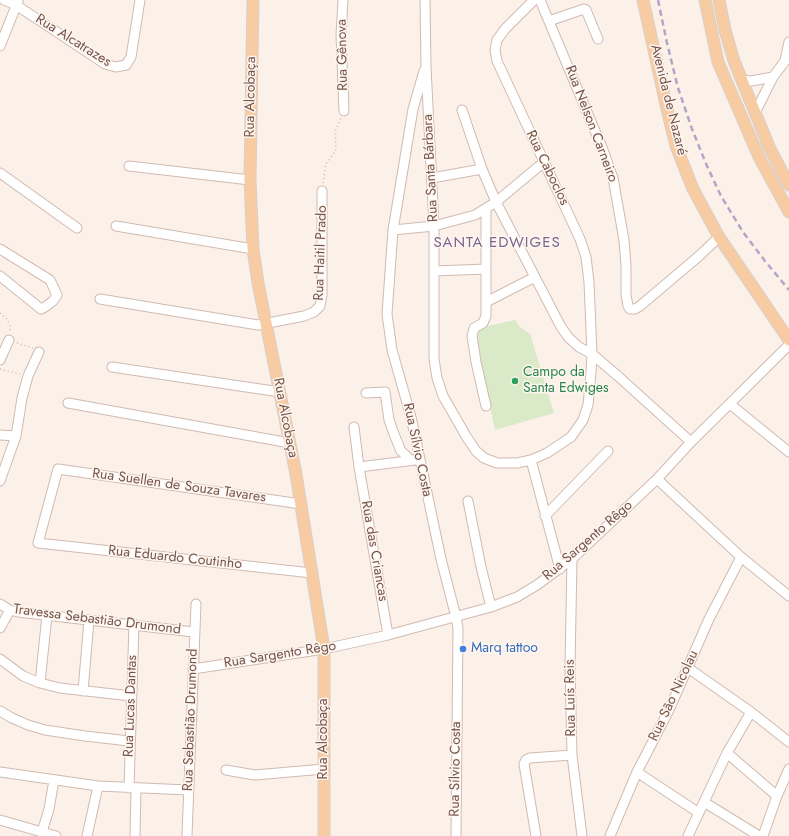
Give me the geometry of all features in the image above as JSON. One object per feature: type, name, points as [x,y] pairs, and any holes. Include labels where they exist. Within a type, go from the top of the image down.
[{"type":"main road","name":"Rua Alcobaça","points":[[253,0],[250,180],[253,249],[258,283],[301,504],[324,649],[324,836]]},
{"type":"main road","name":"Avenida de Nazaré","points":[[643,0],[676,146],[693,189],[719,237],[789,340]]},
{"type":"main road","points":[[705,0],[718,62],[759,157],[789,212]]},
{"type":"main road","points":[[719,0],[725,30],[734,61],[770,149],[789,185]]},
{"type":"main road","points":[[740,116],[740,108],[744,104],[754,110]]},
{"type":"street","name":"Rua Alcatrazes","points":[[4,0],[18,3],[105,64],[116,67],[126,65],[131,57],[140,0]]},
{"type":"street","name":"Rua Gênova","points":[[343,0],[341,35],[344,111]]},
{"type":"street","name":"Rua Santa Bárbara","points":[[425,0],[426,67],[434,226],[434,359],[437,378],[443,396],[466,436],[476,451],[484,458],[497,463],[517,463],[531,460],[547,453],[571,436],[583,420],[588,405],[592,354]]},
{"type":"street","name":"Rua Caboclos","points":[[534,0],[505,29],[498,40],[495,50],[497,61],[580,239],[586,257],[589,282],[592,354]]},
{"type":"street","name":"Rua Nelson Carneiro","points":[[540,0],[603,150],[613,178],[624,240],[626,301],[630,309],[635,309],[640,306],[719,237]]},
{"type":"street","points":[[0,46],[18,3]]},
{"type":"street","points":[[549,21],[584,9],[586,10],[598,39]]},
{"type":"street","points":[[754,110],[773,77],[785,61],[789,42]]},
{"type":"street","name":"Rua Sílvio Costa","points":[[426,67],[413,109],[393,230],[387,314],[392,350],[411,417],[415,460],[458,628],[456,836]]},
{"type":"street","points":[[742,80],[751,81],[773,77]]},
{"type":"street","points":[[462,110],[482,169],[496,202],[561,327],[569,338],[579,347],[592,354],[691,442]]},
{"type":"street","points":[[393,230],[434,226],[475,215],[496,202],[544,162]]},
{"type":"street","points":[[129,166],[250,180]]},
{"type":"street","points":[[432,178],[482,169]]},
{"type":"street","points":[[0,173],[77,228]]},
{"type":"street","name":"Rua Haitil Prado","points":[[267,323],[304,316],[314,312],[320,306],[322,295],[322,191]]},
{"type":"street","points":[[486,209],[485,320],[483,323],[474,328],[472,332],[476,362],[486,406]]},
{"type":"street","points":[[116,226],[253,249]]},
{"type":"street","points":[[0,249],[50,280],[57,295],[53,301],[41,309],[0,276]]},
{"type":"street","points":[[434,271],[486,269]]},
{"type":"street","points":[[486,302],[535,277]]},
{"type":"street","points":[[100,299],[258,325],[267,323]]},
{"type":"street","points":[[0,360],[9,340]]},
{"type":"street","name":"Rua Sargento Rêgo","points":[[193,669],[324,649],[388,635],[491,607],[517,597],[537,585],[572,559],[657,479],[691,442],[789,345]]},
{"type":"street","points":[[0,481],[3,464],[16,436],[22,398],[28,376],[39,352]]},
{"type":"street","points":[[112,367],[280,392]]},
{"type":"street","points":[[366,393],[385,392],[389,420],[401,451],[415,460]]},
{"type":"street","points":[[68,403],[290,443]]},
{"type":"street","points":[[730,404],[789,452]]},
{"type":"street","name":"Rua das Criancas","points":[[354,427],[359,467],[388,635]]},
{"type":"street","points":[[0,435],[16,436]]},
{"type":"street","points":[[545,516],[608,451]]},
{"type":"street","points":[[359,467],[415,460]]},
{"type":"street","points":[[531,460],[560,569]]},
{"type":"street","name":"Rua Suellen de Souza Tavares","points":[[38,543],[58,469],[301,504]]},
{"type":"street","points":[[657,479],[741,557],[789,596]]},
{"type":"street","points":[[468,502],[481,567],[491,607]]},
{"type":"street","name":"Rua Eduardo Coutinho","points":[[38,543],[312,573]]},
{"type":"street","name":"Rua São Nicolau","points":[[610,836],[637,772],[688,668],[709,619],[741,557]]},
{"type":"street","name":"Rua Luís Reis","points":[[572,559],[570,667],[572,755],[582,836]]},
{"type":"street","name":"Travessa Sebastião Drumond","points":[[0,604],[10,610],[194,632]]},
{"type":"street","name":"Rua Sebastião Drumond","points":[[187,836],[196,604]]},
{"type":"street","points":[[0,628],[10,610]]},
{"type":"street","points":[[40,683],[47,615]]},
{"type":"street","points":[[83,691],[89,620]]},
{"type":"street","name":"Rua Lucas Dantas","points":[[134,624],[129,741],[135,836]]},
{"type":"street","points":[[0,659],[23,676],[40,683],[83,691],[131,696]]},
{"type":"street","points":[[688,668],[751,712],[789,742]]},
{"type":"street","points":[[0,711],[28,725],[45,730],[129,741]]},
{"type":"street","points":[[688,836],[727,753],[751,712]]},
{"type":"street","points":[[727,753],[777,796]]},
{"type":"street","points":[[536,836],[524,764],[526,760],[530,758],[572,755]]},
{"type":"street","points":[[226,770],[256,775],[324,769]]},
{"type":"street","points":[[0,772],[98,786],[188,790]]},
{"type":"street","points":[[637,772],[699,813]]},
{"type":"street","points":[[763,836],[777,796],[788,775]]},
{"type":"street","points":[[42,832],[49,809],[54,780]]},
{"type":"street","points":[[87,836],[98,786]]},
{"type":"street","points":[[704,802],[759,836]]},
{"type":"street","points":[[0,820],[56,836]]},
{"type":"path","points":[[322,191],[323,176],[326,164],[335,152],[335,132],[344,111]]},
{"type":"path","points":[[1,313],[7,319],[10,326],[9,340],[35,348],[39,352]]},
{"type":"path","points":[[0,369],[28,376]]},
{"type":"green space","name":"Campo da Santa Edwiges","points":[[515,320],[520,327],[530,334],[554,413],[495,430],[478,349],[476,332],[488,326]]},
{"type":"railway","points":[[658,0],[678,88],[707,166],[721,196],[743,232],[789,290]]},
{"type":"place","name":"Campo da Santa Edwiges","points":[[515,381]]},
{"type":"place","name":"Marq tattoo","points":[[463,649]]},
{"type":"district","name":"SANTA EDWIGES","points":[[497,243]]}]
